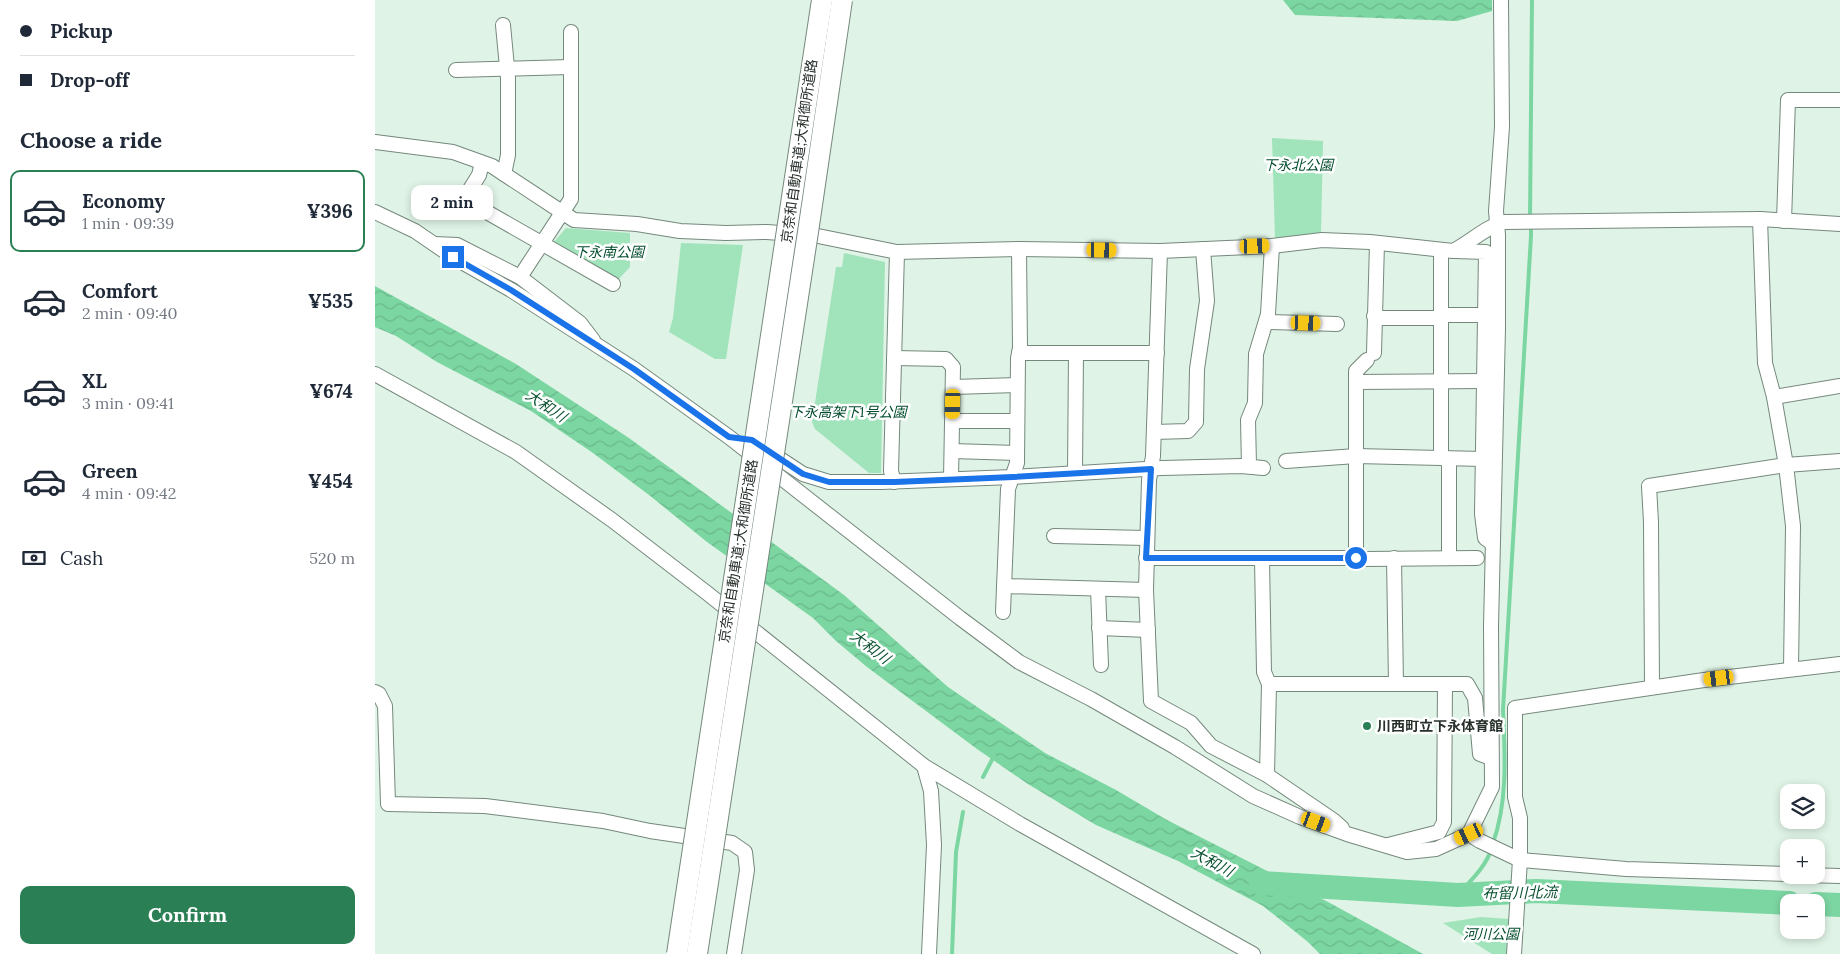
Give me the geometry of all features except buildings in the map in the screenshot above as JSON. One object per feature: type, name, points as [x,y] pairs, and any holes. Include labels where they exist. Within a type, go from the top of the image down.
[{"type":"highway","name":"京奈和自動車道;大和御所道路","points":[[677,954],[822,0]]},
{"type":"highway","name":"京奈和自動車道;大和御所道路","points":[[697,954],[842,0]]},
{"type":"street","points":[[1493,544],[1485,538],[1481,514],[1486,252],[1492,227],[1502,127],[1501,0]]},
{"type":"street","points":[[503,24],[507,69],[508,155],[504,174]]},
{"type":"street","points":[[520,277],[571,199],[571,32]]},
{"type":"street","points":[[456,70],[570,67]]},
{"type":"street","points":[[1784,221],[1787,100],[1840,100]]},
{"type":"street","points":[[375,142],[453,152],[492,166],[574,220],[637,224],[680,231],[767,232],[818,236],[897,252],[1019,249],[1161,251],[1272,246],[1322,240],[1377,243],[1447,251],[1486,252]]},
{"type":"street","points":[[483,163],[479,175],[464,199],[613,284]]},
{"type":"street","points":[[375,212],[415,231],[634,369],[729,437],[1019,662],[1091,699],[1175,747],[1253,796],[1300,817],[1347,834],[1407,852],[1436,849],[1474,837],[1499,849],[1519,865],[1780,874]]},
{"type":"street","points":[[1760,219],[1765,363],[1774,397],[1786,465],[1793,526],[1791,669]]},
{"type":"street","points":[[1447,251],[1465,245],[1492,227],[1504,222],[1760,219],[1840,224]]},
{"type":"street","points":[[1474,837],[1493,788],[1491,758],[1498,235],[1492,227]]},
{"type":"street","points":[[1356,558],[1356,371],[1370,356],[1374,316],[1377,243]]},
{"type":"street","points":[[435,244],[457,245],[520,277],[580,323],[589,333],[595,345]]},
{"type":"street","points":[[729,437],[752,440],[803,474],[829,482],[895,482],[1151,469],[1256,467],[1248,420],[1255,403],[1256,354],[1268,314],[1272,246]]},
{"type":"street","points":[[1003,612],[1008,489],[1017,462],[1017,385],[1019,352],[1021,348],[1019,249]]},
{"type":"street","points":[[1154,432],[1188,430],[1195,422],[1197,368],[1207,301],[1203,249]]},
{"type":"street","points":[[1161,251],[1154,432],[1145,590],[1151,701],[1191,723],[1211,746],[1267,775],[1333,820],[1347,834]]},
{"type":"street","points":[[1447,251],[1441,317],[1441,454],[1449,463],[1449,558]]},
{"type":"street","points":[[895,482],[891,471],[897,252]]},
{"type":"street","points":[[1374,316],[1381,318],[1485,316]]},
{"type":"street","points":[[1266,322],[1337,324]]},
{"type":"street","points":[[1019,352],[1157,354]]},
{"type":"street","points":[[1075,473],[1076,353]]},
{"type":"street","points":[[893,358],[945,358],[953,367],[951,479]]},
{"type":"street","points":[[375,374],[516,452],[612,520],[924,766],[1020,824],[1253,954]]},
{"type":"street","points":[[1356,382],[1484,381]]},
{"type":"street","points":[[953,387],[1017,385]]},
{"type":"street","points":[[1774,397],[1840,386]]},
{"type":"street","points":[[953,421],[1017,421]]},
{"type":"street","points":[[952,451],[1017,453]]},
{"type":"street","points":[[1285,461],[1356,456],[1483,459]]},
{"type":"street","points":[[1652,687],[1649,486],[1786,465],[1840,461]]},
{"type":"street","points":[[1054,536],[1147,538]]},
{"type":"street","points":[[1146,558],[1477,558]]},
{"type":"street","points":[[1394,558],[1396,684]]},
{"type":"street","points":[[1262,559],[1264,672],[1269,684],[1267,775]]},
{"type":"street","points":[[1004,586],[1145,590]]},
{"type":"street","points":[[1098,589],[1101,665]]},
{"type":"street","points":[[1099,628],[1148,630]]},
{"type":"street","points":[[1514,954],[1520,818],[1513,797],[1515,708],[1652,687],[1840,664]]},
{"type":"street","points":[[1269,684],[1467,684],[1475,698],[1480,754],[1491,758]]},
{"type":"street","points":[[1387,846],[1439,832],[1443,822],[1445,684]]},
{"type":"street","points":[[375,692],[379,694],[385,706],[388,804],[485,806],[603,821],[650,831],[731,843],[745,852],[747,870],[734,954]]},
{"type":"street","points":[[924,766],[931,791],[934,845],[929,954]]},
{"type":"street","points":[[1493,788],[1513,797]]},
{"type":"street","points":[[1825,876],[1840,876]]},
{"type":"green space","name":"下永北公園","points":[[1272,138],[1323,141],[1321,234],[1275,238]]},
{"type":"green space","name":"下永南公園","points":[[566,228],[630,233],[630,267],[617,281],[553,243]]},
{"type":"green space","points":[[681,243],[743,245],[726,359],[715,359],[669,332],[673,318]]},
{"type":"green space","name":"下永高架下1号公園","points":[[844,253],[885,262],[881,473],[869,473],[815,429],[812,422],[836,267],[842,267]]},
{"type":"green space","name":"河川公園","points":[[1481,917],[1509,919],[1506,954],[1492,954],[1443,923]]},
{"type":"water","points":[[1283,0],[1492,0],[1492,11],[1457,21],[1295,15]]},
{"type":"water","name":"大和川","points":[[375,286],[516,364],[629,438],[844,595],[948,687],[1045,753],[1116,790],[1167,820],[1330,903],[1423,954],[1320,954],[1263,906],[1178,861],[1096,825],[1028,784],[977,749],[867,667],[836,641],[813,618],[707,542],[593,453],[531,411],[437,362],[396,336],[375,327]]},
{"type":"waterway","points":[[1530,218],[1532,0]]},
{"type":"waterway","points":[[1493,843],[1498,827],[1503,794],[1503,710],[1531,225]]},
{"type":"waterway","points":[[983,777],[994,756]]},
{"type":"waterway","points":[[952,954],[956,852],[963,812]]},
{"type":"waterway","points":[[1458,895],[1481,868],[1491,850]]},
{"type":"waterway","name":"布留川北流","points":[[1261,883],[1458,895],[1536,891],[1780,903]]},
{"type":"waterway","name":"布留川北流","points":[[1825,904],[1840,905]]},
{"type":"place","name":"川西町立下永体育館","points":[[1367,726]]},
{"type":"route","points":[[453,257],[511,290],[634,369],[729,437],[752,440],[803,474],[829,482],[881,482],[1151,469],[1146,558],[1356,558]]}]
